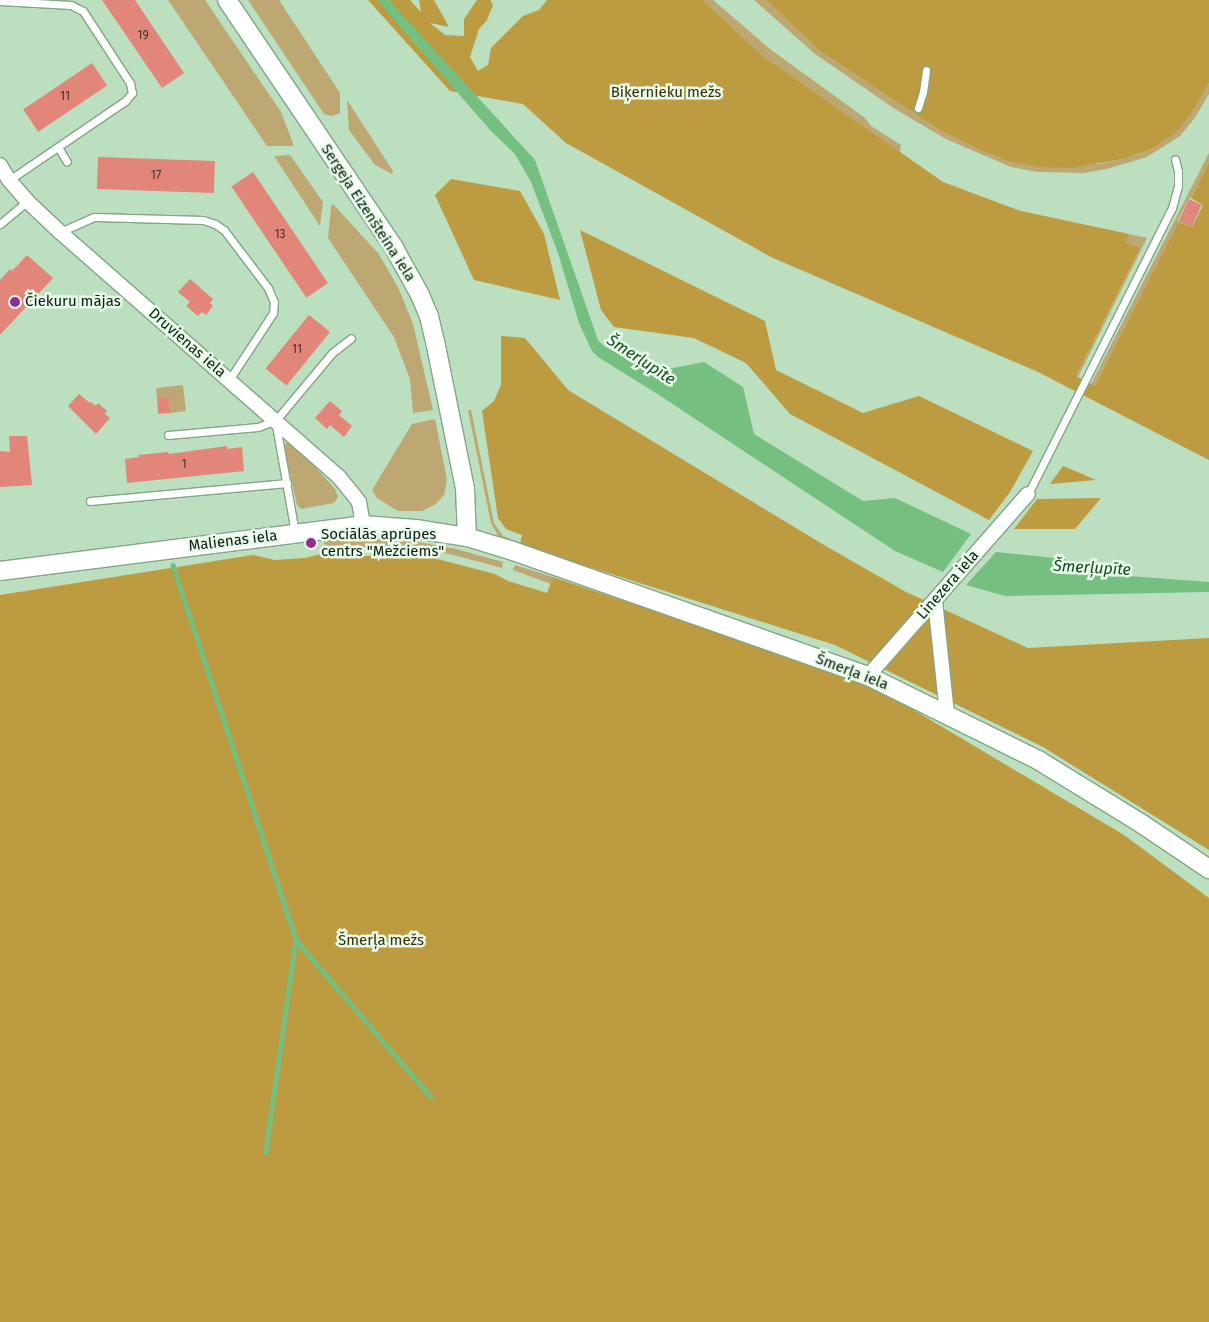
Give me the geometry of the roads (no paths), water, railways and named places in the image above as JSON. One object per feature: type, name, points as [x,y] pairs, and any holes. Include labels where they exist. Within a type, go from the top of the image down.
[{"type":"street","name":"Sergeja Eizenšteina iela","points":[[226,0],[394,248],[420,295],[429,316],[435,341],[464,488],[467,537]]},
{"type":"street","name":"Druvienas iela","points":[[0,165],[9,180],[27,201],[60,232],[276,420],[346,484],[359,502],[363,525]]},
{"type":"street","name":"Linezera iela","points":[[868,676],[1028,494]]},
{"type":"street","name":"Malienas iela","points":[[0,571],[363,525],[416,529],[467,537]]},
{"type":"street","name":"Šmerļa iela","points":[[467,537],[513,551],[868,676],[1038,760],[1142,824],[1209,869]]},
{"type":"street","points":[[935,600],[947,714]]},
{"type":"lane","points":[[0,2],[71,5],[83,11],[130,83],[132,93],[125,101],[9,180]]},
{"type":"lane","points":[[918,108],[923,92],[926,70]]},
{"type":"lane","points":[[58,147],[67,162]]},
{"type":"lane","points":[[1028,494],[1172,208],[1178,186],[1178,171],[1175,159]]},
{"type":"lane","points":[[0,224],[27,201]]},
{"type":"lane","points":[[60,232],[94,216],[203,220],[215,224],[224,230],[268,288],[274,302],[273,313],[229,380]]},
{"type":"lane","points":[[168,435],[258,426],[276,420],[332,353],[351,338]]},
{"type":"lane","points":[[276,420],[295,534]]},
{"type":"lane","points":[[90,501],[287,484]]},
{"type":"waterway","points":[[173,565],[296,940],[266,1152]]},
{"type":"waterway","points":[[296,940],[431,1097]]},
{"type":"place","name":"Čiekuru mājas","points":[[15,302]]},
{"type":"place","name":"Sociālās aprūpes centrs \"Mežciems\"","points":[[311,543]]},
{"type":"park label","name":"Biķernieku mežs","points":[[666,93]]},
{"type":"park label","name":"Šmerļa mežs","points":[[381,941]]},
{"type":"water label","name":"Šmerļupīte","points":[[641,360]]},
{"type":"water label","name":"Šmerļupīte","points":[[1092,568]]}]
